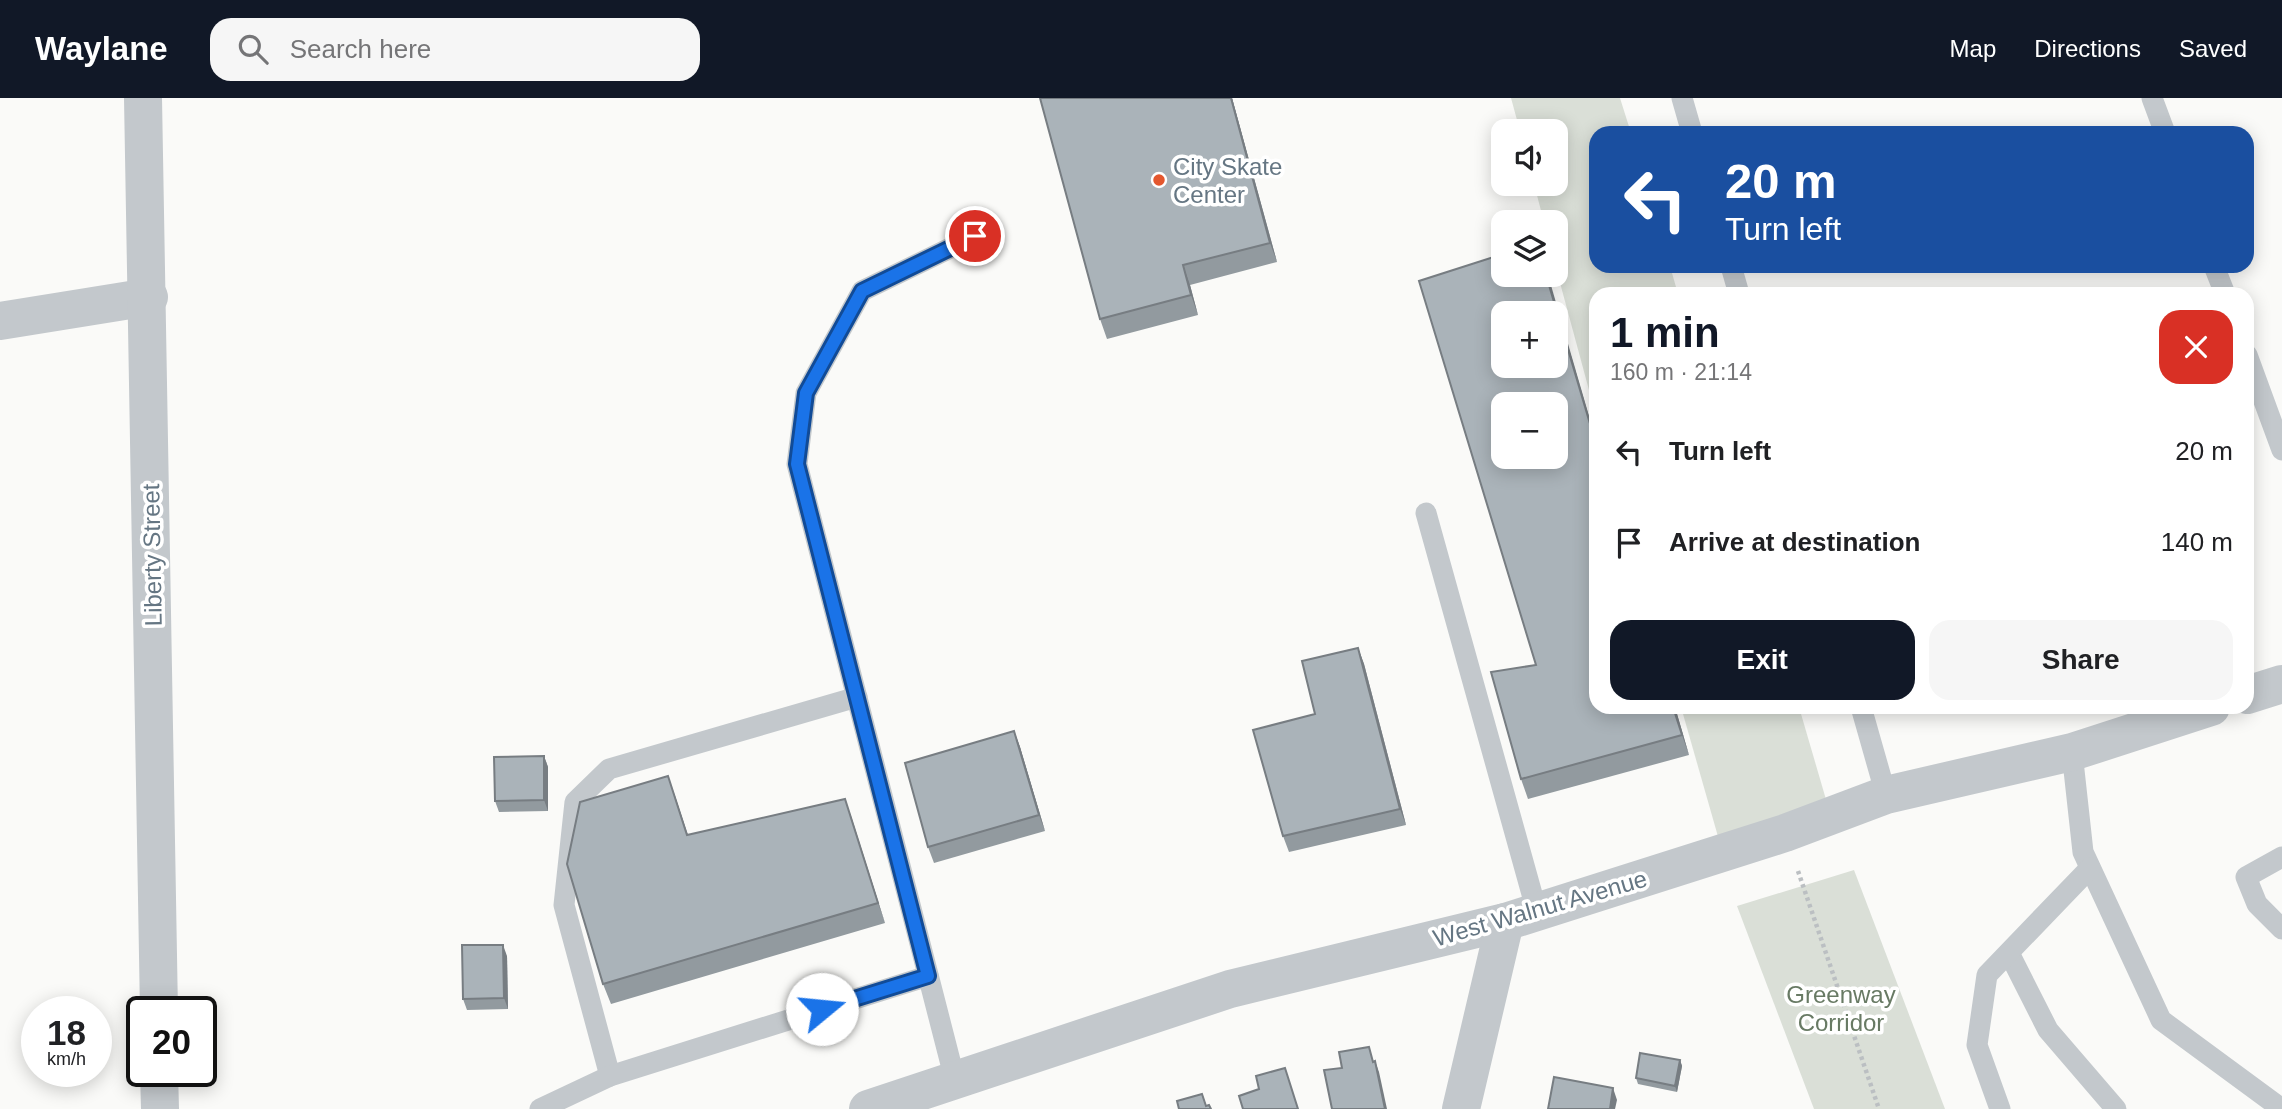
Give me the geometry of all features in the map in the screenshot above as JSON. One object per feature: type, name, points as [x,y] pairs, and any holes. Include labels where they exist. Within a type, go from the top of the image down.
[{"type":"street","name":"Liberty Street","points":[[143,98],[149,297],[159,996]]},
{"type":"street","points":[[0,321],[149,297]]},
{"type":"street","points":[[2254,693],[2282,684]]},
{"type":"street","name":"West Walnut Avenue","points":[[868,1109],[1230,989],[1521,917],[1785,833],[1886,795],[2071,752],[2189,714]]},
{"type":"street","points":[[1461,1109],[1521,917]]},
{"type":"street","points":[[159,1087],[160,1109]]},
{"type":"lane","points":[[1682,98],[1690,126]]},
{"type":"lane","points":[[2152,98],[2162,126]]},
{"type":"lane","points":[[955,1080],[797,464],[806,393],[862,291],[975,236]]},
{"type":"lane","points":[[2254,374],[2282,450]]},
{"type":"lane","points":[[1426,513],[1521,917]]},
{"type":"lane","points":[[610,1076],[564,905],[575,802],[609,769],[857,697]]},
{"type":"lane","points":[[1863,714],[1886,795]]},
{"type":"lane","points":[[2071,752],[2082,852],[2161,1020],[2282,1109]]},
{"type":"lane","points":[[2282,858],[2246,877],[2257,904],[2282,929]]},
{"type":"lane","points":[[2000,1109],[1977,1045],[1987,975],[2090,868]]},
{"type":"lane","points":[[2008,953],[2048,1030],[2116,1109]]},
{"type":"lane","points":[[540,1109],[610,1076],[928,976]]},
{"type":"path","points":[[1794,861],[1879,1109]]},
{"type":"green space","points":[[1511,98],[1620,98],[1629,126],[1589,126],[1589,273],[1672,273],[1676,287],[1589,287],[1589,390],[1568,312],[1568,301],[1565,301],[1561,287],[1568,287],[1568,210],[1541,210],[1537,196],[1568,196],[1568,119],[1517,119]]},
{"type":"green space","points":[[1683,714],[1801,714],[1832,820],[1723,854]]},
{"type":"green space","name":"Greenway Corridor","points":[[1854,870],[1945,1109],[1814,1109],[1737,906]]},
{"type":"building","name":"City Skate Center","points":[[1040,98],[1231,98],[1270,243],[1183,265],[1191,295],[1100,319]]},
{"type":"building","points":[[1491,258],[1491,287],[1550,287],[1554,301],[1491,301],[1491,378],[1568,378],[1568,349],[1589,420],[1589,714],[1675,714],[1682,735],[1521,779],[1491,672],[1536,665],[1419,281]]},
{"type":"building","points":[[1358,648],[1400,809],[1283,836],[1253,730],[1315,714],[1302,661]]},
{"type":"building","points":[[1014,731],[1039,815],[928,847],[905,763]]},
{"type":"building","points":[[544,756],[544,800],[495,801],[494,757]]},
{"type":"building","points":[[668,776],[687,835],[845,799],[878,903],[603,984],[567,864],[580,802]]},
{"type":"building","points":[[462,945],[503,945],[504,998],[463,999]]},
{"type":"building","points":[[1369,1047],[1373,1062],[1375,1061],[1385,1109],[1332,1109],[1324,1070],[1342,1068],[1339,1052]]},
{"type":"building","points":[[1640,1053],[1680,1060],[1675,1086],[1636,1078]]},
{"type":"building","points":[[1285,1068],[1298,1109],[1243,1109],[1239,1096],[1259,1089],[1256,1076]]},
{"type":"building","points":[[1554,1077],[1613,1088],[1610,1109],[1548,1109]]},
{"type":"building","points":[[1202,1094],[1206,1106],[1209,1105],[1211,1109],[1179,1109],[1177,1101]]},
{"type":"place","name":"City Skate Center","points":[[1159,180]]},
{"type":"route","points":[[822,1009],[928,976],[797,464],[806,393],[862,291],[975,236]]}]
